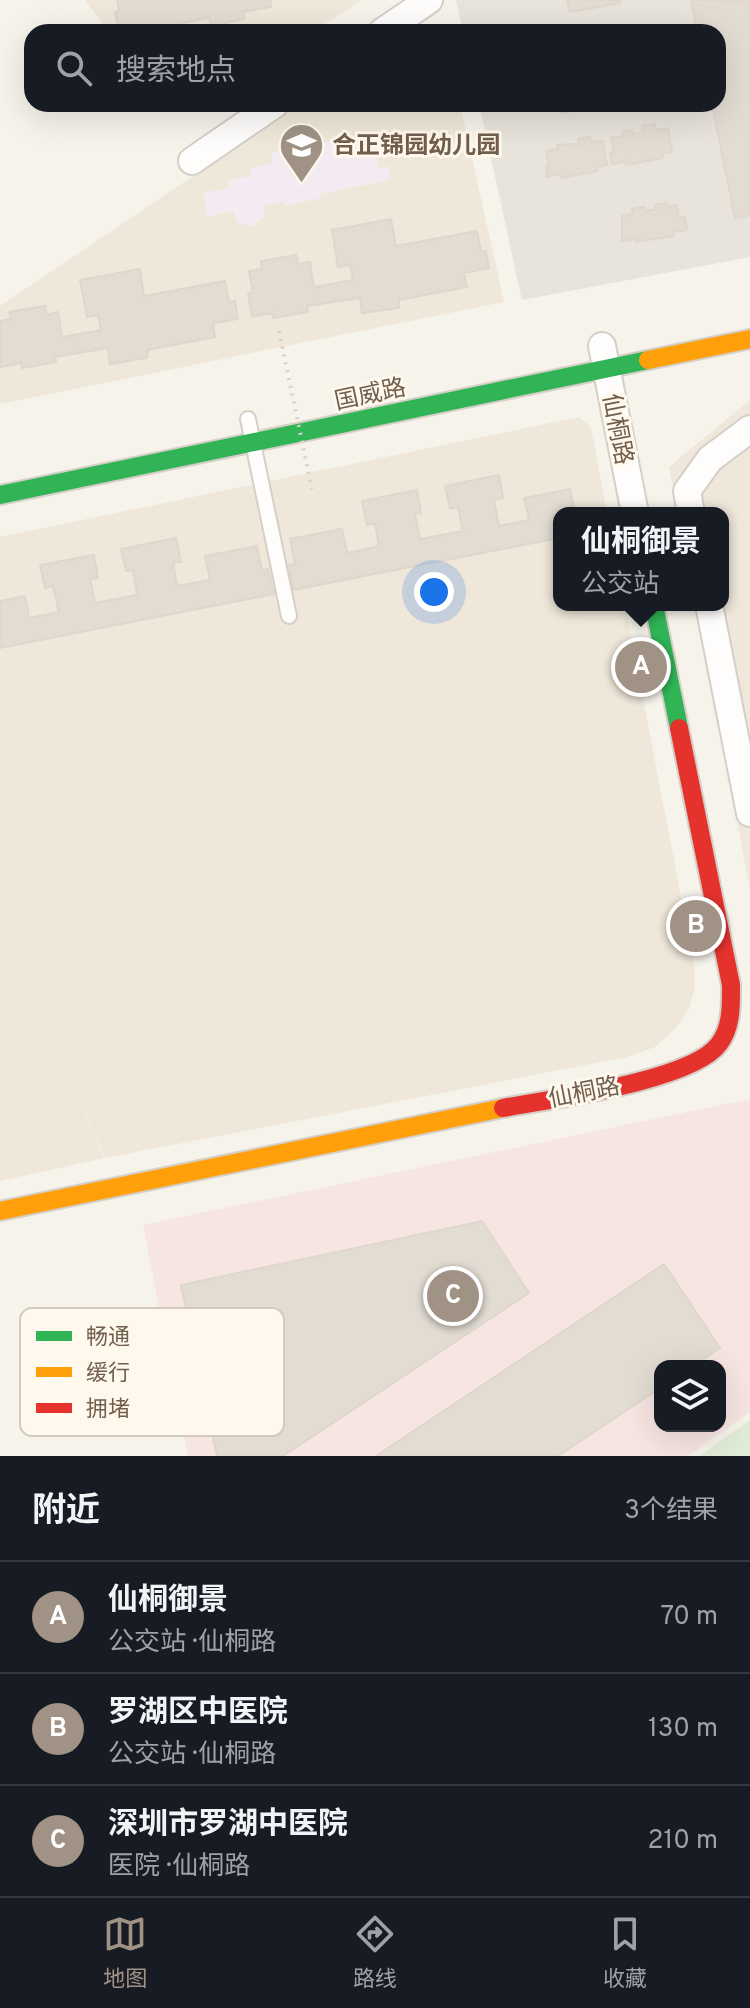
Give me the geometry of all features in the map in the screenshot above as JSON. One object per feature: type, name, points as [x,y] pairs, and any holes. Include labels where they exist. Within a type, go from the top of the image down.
[{"type":"street","points":[[394,24],[429,0]]},
{"type":"street","points":[[192,161],[263,112]]},
{"type":"street","name":"国威路","points":[[0,495],[253,443],[602,352],[750,339]]},
{"type":"street","name":"仙桐路","points":[[602,352],[634,507]]},
{"type":"street","points":[[690,507],[687,491],[710,459],[750,429]]},
{"type":"street","name":"仙桐路","points":[[0,1211],[662,1076],[698,1062],[714,1051],[726,1034],[732,1017],[731,985],[655,611]]},
{"type":"street","points":[[710,611],[750,813]]},
{"type":"lane","points":[[248,419],[289,616]]},
{"type":"path","points":[[279,331],[312,489]]},
{"type":"shaded area","points":[[85,0],[362,0],[324,24],[102,24]]},
{"type":"shaded area","points":[[456,0],[750,0],[750,257],[522,300],[481,112],[726,112],[726,24],[461,24]]},
{"type":"shaded area","points":[[288,112],[462,112],[504,302],[0,404],[0,306]]},
{"type":"shaded area","name":"合正锦园幼儿园","points":[[346,138],[348,144],[365,140],[367,151],[375,150],[379,168],[388,166],[391,180],[320,194],[321,198],[285,206],[283,202],[264,205],[264,217],[251,227],[237,222],[233,211],[207,217],[203,193],[229,188],[228,180],[251,176],[250,168],[273,163],[271,153]]},
{"type":"shaded area","points":[[750,400],[750,889],[696,611],[729,611],[729,507],[677,507],[669,467]]},
{"type":"shaded area","points":[[579,417],[591,427],[606,507],[553,507],[553,611],[626,611],[694,964],[695,986],[689,1009],[675,1029],[655,1047],[627,1057],[105,1158],[59,1053],[104,1158],[0,1181],[0,537]]},
{"type":"shaded area","points":[[750,1099],[750,1412],[726,1429],[726,1360],[654,1360],[654,1432],[722,1432],[688,1456],[188,1456],[184,1436],[284,1436],[284,1308],[159,1308],[143,1225]]},
{"type":"green space","points":[[750,1420],[750,1456],[700,1456]]},
{"type":"building","points":[[117,0],[270,0],[271,7],[243,12],[244,19],[220,24],[210,24],[209,18],[178,24],[117,24],[115,12],[119,11]]},
{"type":"building","points":[[567,0],[619,0],[620,3],[570,12]]},
{"type":"building","points":[[691,0],[750,0],[750,215],[735,218],[714,112],[726,112],[726,24],[696,24]]},
{"type":"building","points":[[655,124],[656,130],[668,128],[672,152],[662,154],[663,158],[626,165],[625,161],[612,164],[610,153],[614,152],[611,138],[623,136],[622,132],[632,130],[633,134],[643,132],[642,126]]},
{"type":"building","points":[[590,137],[591,142],[603,141],[607,165],[597,167],[598,171],[561,178],[561,174],[547,177],[546,166],[549,165],[546,151],[558,149],[557,145],[579,144],[578,139]]},
{"type":"building","points":[[666,203],[667,207],[677,205],[679,218],[685,217],[687,230],[674,232],[674,236],[622,241],[622,216],[633,214],[632,209],[644,207],[645,211]]},
{"type":"building","points":[[391,219],[396,246],[477,231],[481,252],[486,251],[489,268],[464,273],[467,287],[399,300],[399,308],[362,313],[360,298],[307,306],[308,312],[273,318],[272,313],[252,317],[248,293],[253,292],[249,271],[262,269],[261,261],[296,255],[298,264],[310,262],[314,287],[353,280],[350,265],[338,267],[332,230]]},
{"type":"building","points":[[140,269],[144,296],[225,281],[229,302],[235,301],[238,319],[213,323],[215,337],[148,350],[147,358],[110,364],[108,348],[55,357],[56,362],[22,368],[21,363],[1,367],[0,321],[11,319],[9,312],[45,306],[47,315],[58,312],[62,337],[101,330],[98,315],[87,317],[80,280]]},
{"type":"building","points":[[499,475],[503,498],[494,500],[499,526],[529,520],[524,498],[570,489],[574,507],[553,507],[553,539],[293,590],[289,565],[295,564],[290,539],[342,529],[347,553],[379,546],[375,523],[367,525],[362,501],[417,490],[421,513],[415,514],[420,539],[463,531],[458,507],[450,509],[445,486]]},
{"type":"building","points":[[176,538],[181,562],[173,563],[177,586],[210,580],[205,556],[257,546],[262,571],[268,569],[274,594],[0,648],[0,601],[25,596],[29,618],[59,612],[53,586],[45,588],[40,565],[94,555],[98,578],[90,579],[95,603],[137,595],[133,570],[126,571],[121,549]]},
{"type":"building","points":[[482,1221],[529,1293],[283,1456],[217,1456],[213,1436],[284,1436],[284,1308],[186,1308],[181,1285]]},
{"type":"building","points":[[664,1264],[720,1348],[702,1360],[654,1360],[654,1392],[558,1456],[376,1456]]},
{"type":"traffic: fast","points":[[0,495],[648,360]]},
{"type":"traffic: fast","points":[[655,611],[679,728]]},
{"type":"traffic: slow","points":[[648,360],[750,339]]},
{"type":"traffic: slow","points":[[0,1211],[503,1108]]},
{"type":"traffic: jam","points":[[503,1108],[585,1094],[651,1078],[704,1057],[723,1037],[730,1016],[731,985],[679,728]]},
{"type":"place","name":"合正锦园幼儿园","points":[[301,184]]},
{"type":"place","name":"仙桐御景","points":[[641,667]]},
{"type":"place","name":"罗湖区中医院","points":[[696,926]]},
{"type":"place","name":"深圳市罗湖中医院","points":[[453,1296]]}]
